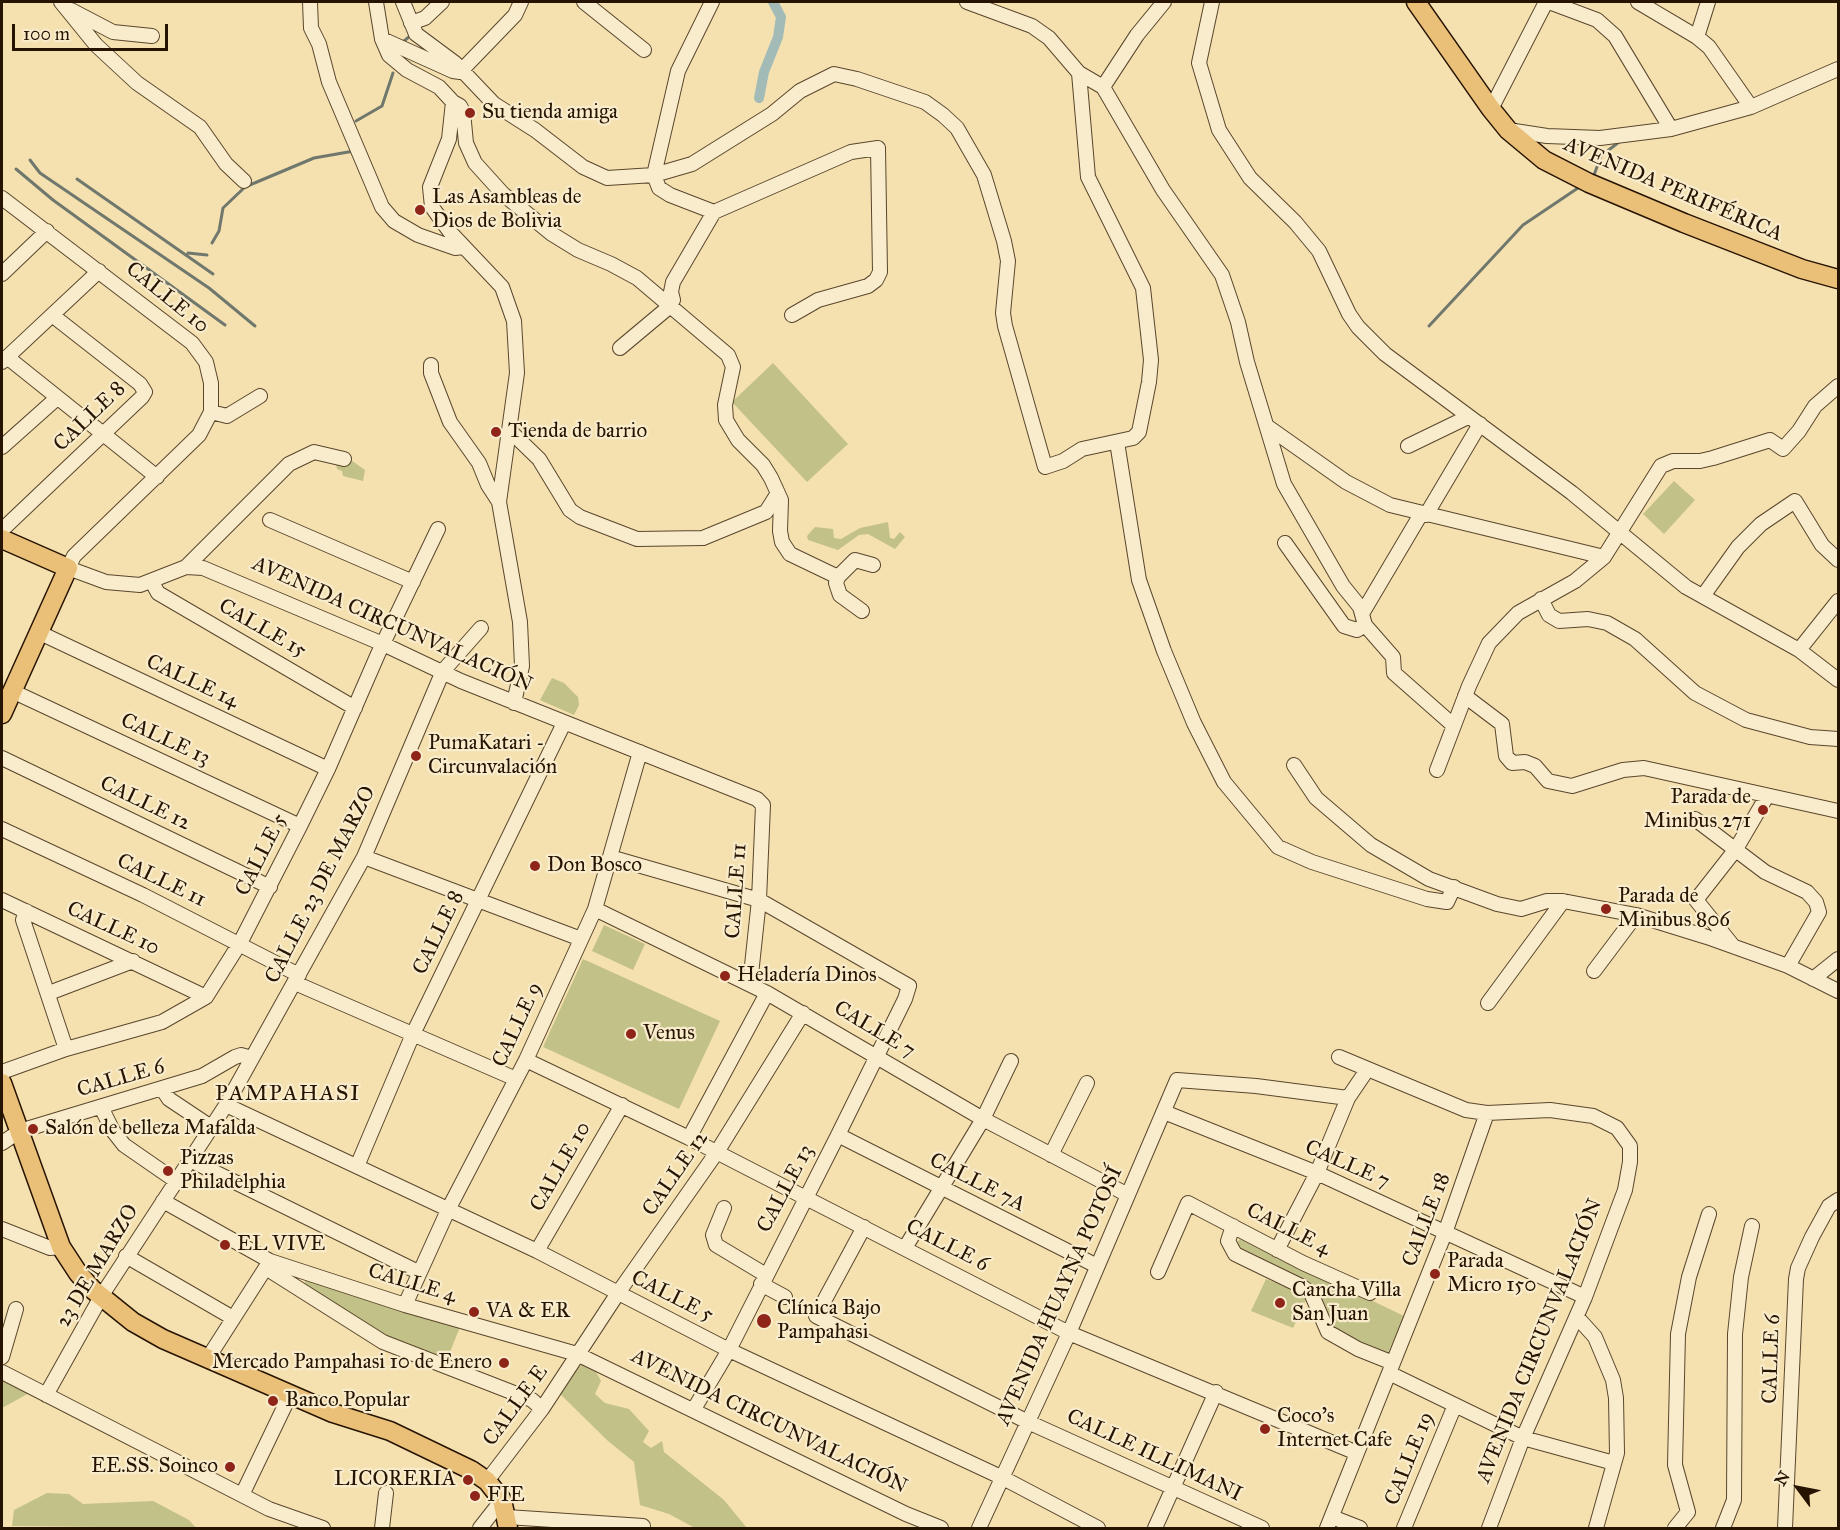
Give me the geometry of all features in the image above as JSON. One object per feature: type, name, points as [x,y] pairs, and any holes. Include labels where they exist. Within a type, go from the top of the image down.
[{"type":"main road","name":"AVENIDA PERIFÉRICA","points":[[1404,2],[1421,28],[1459,65]]},
{"type":"main road","name":"AVENIDA PERIFÉRICA","points":[[1416,2],[1459,65],[1508,130],[1544,160],[1589,183],[1780,260],[1839,279]]},
{"type":"main road","points":[[2,539],[68,568],[2,714]]},
{"type":"main road","points":[[2,1083],[61,1247],[92,1289],[102,1294],[113,1307],[133,1322],[163,1339],[333,1413],[390,1431],[471,1470],[487,1481],[506,1515]]},
{"type":"street","points":[[310,2],[311,28],[320,44],[329,82],[382,207],[394,221],[418,235],[454,248],[464,247]]},
{"type":"street","points":[[376,2],[382,39],[392,59],[439,87],[460,106],[463,112],[466,143],[475,163],[503,194],[552,234],[578,250],[637,278],[728,354],[733,367],[725,405],[726,420],[738,440],[763,465],[778,493],[781,500],[782,542],[790,554],[838,577]]},
{"type":"street","points":[[403,2],[411,23],[422,40],[455,63],[460,72],[494,104],[535,130],[583,167],[607,178],[654,176],[692,164],[772,114],[800,91],[834,74],[857,79],[925,102],[957,128],[984,175],[1008,261],[1003,313],[1005,326],[1046,467],[1063,461],[1082,449],[1133,438],[1138,432],[1151,360],[1143,288],[1088,177],[1079,73]]},
{"type":"street","points":[[411,23],[425,18],[442,2]]},
{"type":"street","points":[[460,72],[515,15],[521,2]]},
{"type":"street","points":[[584,2],[600,6],[644,50]]},
{"type":"street","points":[[712,2],[678,71],[654,176],[659,188],[670,195],[714,212]]},
{"type":"street","points":[[967,2],[1032,26],[1049,38],[1079,73],[1102,87],[1163,190],[1222,275],[1238,322],[1247,362],[1284,484],[1342,586],[1393,657],[1394,673],[1453,725]]},
{"type":"street","points":[[1102,87],[1143,26],[1164,2]]},
{"type":"street","points":[[1212,2],[1199,63],[1219,130],[1250,178],[1295,222],[1319,251],[1349,314],[1358,327],[1385,354],[1572,493],[1686,587],[1799,650],[1839,680]]},
{"type":"street","points":[[1491,109],[1548,2],[1597,20],[1615,36],[1671,129]]},
{"type":"street","points":[[1638,2],[1697,37],[1709,47],[1751,107]]},
{"type":"street","points":[[1697,37],[1708,2]]},
{"type":"street","points":[[64,5],[113,32],[152,36]]},
{"type":"street","points":[[64,5],[96,45],[137,83],[200,128],[226,164],[244,181]]},
{"type":"street","points":[[382,39],[453,71],[460,72]]},
{"type":"street","points":[[1508,130],[1547,136],[1600,138],[1671,129],[1751,107],[1839,69]]},
{"type":"street","points":[[453,102],[452,126],[431,181],[430,200],[438,218],[502,287],[514,321],[518,356],[499,502],[520,622],[521,673],[514,703]]},
{"type":"street","points":[[620,348],[669,307],[673,300],[671,292],[673,282],[714,212],[851,152],[879,148],[880,272],[876,280],[868,286],[818,300],[792,315]]},
{"type":"street","name":"CALLE 10","points":[[2,198],[197,348],[206,362],[211,383],[211,412]]},
{"type":"street","points":[[2,274],[47,231]]},
{"type":"street","points":[[99,271],[4,359],[104,433],[157,477]]},
{"type":"street","name":"CALLE 8","points":[[2,530],[142,397],[144,388],[52,315]]},
{"type":"street","points":[[431,365],[431,373],[450,422],[479,463],[488,485],[499,502]]},
{"type":"street","points":[[1437,770],[1453,725],[1489,643],[1518,613],[1575,581],[1604,557],[1661,466],[1666,462],[1700,462],[1770,440],[1783,449],[1799,431],[1815,406],[1839,386]]},
{"type":"street","points":[[260,396],[227,417],[211,412],[199,435],[74,556],[68,568],[106,582],[126,585],[152,582],[186,567],[289,464],[314,452],[344,459]]},
{"type":"street","points":[[2,447],[57,398]]},
{"type":"street","points":[[1408,446],[1474,420]]},
{"type":"street","points":[[1285,543],[1344,626],[1350,630],[1357,630],[1424,514],[1474,420]]},
{"type":"street","points":[[1268,427],[1367,495],[1424,514],[1604,557]]},
{"type":"street","points":[[509,430],[539,459],[570,510],[580,517],[637,539],[703,538],[766,512],[778,493]]},
{"type":"street","points":[[1117,442],[1139,580],[1164,651],[1194,723],[1224,782],[1278,847],[1312,862],[1427,898],[1448,902],[1454,887]]},
{"type":"street","points":[[1703,596],[1738,547],[1761,524],[1795,501],[1822,545],[1839,560]]},
{"type":"street","points":[[270,520],[413,582]]},
{"type":"street","name":"CALLE 5","points":[[2,1072],[66,1049],[162,1022],[206,997],[240,943],[270,887],[328,769],[383,644],[438,529]]},
{"type":"street","points":[[862,611],[837,592],[838,577],[855,560],[873,565]]},
{"type":"street","name":"AVENIDA CIRCUNVALACIÓN","points":[[186,567],[203,568],[383,644],[514,703],[761,802]]},
{"type":"street","name":"CALLE 15","points":[[152,582],[158,593],[355,708]]},
{"type":"street","points":[[1541,599],[1549,615],[1559,621],[1588,619],[1607,623],[1635,639],[1695,693],[1746,720],[1810,737],[1839,739]]},
{"type":"street","points":[[1799,650],[1839,601]]},
{"type":"street","name":"CALLE 23 DE MARZO","points":[[190,1160],[226,1105],[364,857],[443,671],[481,628]]},
{"type":"street","name":"CALLE 14","points":[[39,632],[328,769]]},
{"type":"street","name":"CALLE 13","points":[[12,691],[300,826]]},
{"type":"street","points":[[1465,696],[1502,724],[1506,756],[1512,763],[1525,762],[1535,766],[1548,781],[1572,786],[1623,770],[1644,768],[1668,771],[1839,811]]},
{"type":"street","name":"CALLE 8","points":[[358,1164],[413,1034],[564,723]]},
{"type":"street","name":"CALLE 9","points":[[405,1305],[449,1208],[526,1060],[595,909],[640,752]]},
{"type":"street","name":"CALLE 12","points":[[2,758],[270,887]]},
{"type":"street","points":[[1294,765],[1316,798],[1371,845],[1402,866],[1497,904],[1521,909],[1547,901],[1563,901],[1636,915],[1788,966],[1839,990]]},
{"type":"street","points":[[1735,948],[1696,900],[1736,849],[1767,796]]},
{"type":"street","name":"CALLE 11","points":[[750,984],[759,900],[761,802]]},
{"type":"street","points":[[1695,819],[1765,872],[1807,892],[1819,907],[1819,912],[1788,966]]},
{"type":"street","name":"CALLE 11","points":[[2,829],[240,943],[297,979]]},
{"type":"street","points":[[364,857],[581,939]]},
{"type":"street","points":[[610,857],[759,900]]},
{"type":"street","name":"CALLE 10","points":[[2,900],[206,997]]},
{"type":"street","name":"CALLE 13","points":[[694,1409],[729,1350],[838,1135],[905,999],[909,986],[759,900]]},
{"type":"street","points":[[1488,1003],[1563,901]]},
{"type":"street","name":"CALLE 7","points":[[595,909],[767,993],[983,1119],[1128,1195]]},
{"type":"street","points":[[26,911],[23,920],[66,1049]]},
{"type":"street","points":[[1594,971],[1636,915]]},
{"type":"street","points":[[1813,979],[1839,959]]},
{"type":"street","points":[[49,993],[133,961]]},
{"type":"street","points":[[297,979],[413,1034],[516,1079]]},
{"type":"street","points":[[689,1138],[767,993]]},
{"type":"street","name":"CALLE 12","points":[[577,1354],[717,1152],[803,1013]]},
{"type":"street","name":"CALLE 6","points":[[2,1143],[20,1131],[163,1090],[202,1076],[235,1057],[241,1055],[252,1058]]},
{"type":"street","points":[[1339,1057],[1456,1107],[1487,1113]]},
{"type":"street","name":"CALLE 6","points":[[526,1060],[717,1152],[1069,1333],[1216,1392],[1357,1453]]},
{"type":"street","points":[[905,1248],[983,1119],[1011,1061]]},
{"type":"street","points":[[1277,1250],[1317,1173],[1348,1098],[1367,1070]]},
{"type":"street","name":"AVENIDA HUAYNA POTOSÍ","points":[[979,1528],[1069,1333],[1177,1080],[1256,1086],[1348,1098]]},
{"type":"street","points":[[1051,1155],[1087,1083]]},
{"type":"street","points":[[163,1090],[169,1099],[211,1127]]},
{"type":"street","name":"CALLE 5","points":[[226,1105],[449,1208],[729,1350],[1003,1478],[1098,1528]]},
{"type":"street","name":"CALLE 10","points":[[537,1251],[622,1105]]},
{"type":"street","points":[[101,1107],[113,1131],[124,1145],[176,1181]]},
{"type":"street","name":"AVENIDA CIRCUNVALACIÓN","points":[[1487,1113],[1550,1110],[1577,1113],[1607,1122],[1625,1136],[1630,1146],[1630,1162],[1624,1190],[1585,1297],[1523,1438],[1490,1528]]},
{"type":"street","name":"CALLE 7","points":[[1164,1112],[1317,1173],[1445,1233]]},
{"type":"street","name":"CALLE 18","points":[[1330,1523],[1445,1233],[1487,1113]]},
{"type":"street","name":"CALLE 7A","points":[[838,1135],[940,1189],[1097,1266]]},
{"type":"street","points":[[190,1160],[418,1272]]},
{"type":"street","name":"23 DE MARZO","points":[[46,1395],[102,1294],[190,1160]]},
{"type":"street","name":"CALLE 6","points":[[1785,1528],[1796,1279],[1804,1254],[1829,1206],[1837,1200]]},
{"type":"street","name":"CALLE 4","points":[[163,1201],[268,1265],[577,1354]]},
{"type":"street","name":"CALLE 4","points":[[1158,1272],[1188,1203],[1277,1250],[1370,1293]]},
{"type":"street","points":[[724,1208],[713,1235],[716,1245],[785,1297]]},
{"type":"street","points":[[1676,1528],[1688,1512],[1675,1465],[1677,1334],[1689,1277],[1709,1214]]},
{"type":"street","points":[[1233,1226],[1228,1241],[1234,1254],[1311,1293],[1328,1332],[1455,1405],[1523,1438],[1629,1463]]},
{"type":"street","points":[[1723,1528],[1734,1500],[1735,1334],[1741,1277],[1752,1226]]},
{"type":"street","name":"CALLE ILLIMANI","points":[[864,1227],[816,1316],[1028,1422],[1262,1528]]},
{"type":"street","points":[[2,1229],[50,1248],[61,1247]]},
{"type":"street","points":[[1445,1233],[1585,1297]]},
{"type":"street","points":[[126,1256],[233,1318]]},
{"type":"street","points":[[208,1358],[268,1265],[383,1342],[532,1400],[542,1409]]},
{"type":"street","points":[[2,1357],[16,1309]]},
{"type":"street","points":[[1577,1317],[1595,1337],[1613,1380],[1616,1398],[1615,1458],[1596,1528]]},
{"type":"street","name":"AVENIDA CIRCUNVALACIÓN","points":[[577,1354],[906,1514],[941,1528]]},
{"type":"street","name":"CALLE E","points":[[487,1481],[542,1409],[577,1354]]},
{"type":"street","points":[[2,1372],[269,1509],[323,1528]]},
{"type":"street","points":[[1155,1528],[1216,1392]]},
{"type":"street","points":[[242,1495],[290,1395]]},
{"type":"street","name":"CALLE 19","points":[[1404,1528],[1455,1405]]},
{"type":"street","points":[[382,1528],[386,1493]]},
{"type":"street","points":[[480,1528],[506,1515],[643,1526]]},
{"type":"street","points":[[1330,1523],[1360,1528]]},
{"type":"shaded area","points":[[773,363],[848,444],[807,482],[732,402]]},
{"type":"shaded area","points":[[345,456],[365,470],[363,481],[343,476],[342,471],[337,469],[336,463]]},
{"type":"shaded area","points":[[1674,481],[1695,500],[1664,534],[1643,514]]},
{"type":"shaded area","points":[[888,522],[890,538],[894,539],[900,532],[905,537],[895,549],[868,534],[859,535],[838,550],[808,540],[807,536],[815,527],[833,529],[834,538],[841,539],[860,528]]},
{"type":"shaded area","points":[[552,678],[564,683],[578,697],[579,705],[574,715],[540,700]]},
{"type":"shaded area","points":[[604,925],[645,944],[633,970],[592,951]]},
{"type":"shaded area","name":"Venus","points":[[583,959],[720,1021],[679,1109],[543,1047]]},
{"type":"shaded area","points":[[1240,1239],[1300,1270],[1302,1267],[1404,1316],[1387,1355],[1334,1335],[1315,1296],[1238,1250],[1235,1244]]},
{"type":"shaded area","points":[[306,1279],[460,1327],[446,1362],[380,1337],[303,1288]]},
{"type":"shaded area","name":"Cancha Villa San Juan","points":[[1266,1279],[1308,1295],[1293,1328],[1251,1311]]},
{"type":"shaded area","points":[[584,1362],[594,1368],[601,1381],[595,1394],[605,1403],[629,1409],[649,1431],[643,1442],[651,1448],[662,1441],[664,1452],[724,1500],[747,1528],[695,1528],[669,1514],[640,1505],[634,1462],[608,1441],[556,1390]]},
{"type":"shaded area","points":[[2,1377],[31,1392],[2,1408]]},
{"type":"shaded area","points":[[47,1493],[69,1494],[83,1504],[153,1501],[189,1520],[196,1528],[12,1526],[14,1510]]},
{"type":"waterway","points":[[759,98],[764,72],[778,37],[781,17],[773,2]]},
{"type":"waterway","points":[[404,41],[410,36]]},
{"type":"waterway","points":[[356,121],[382,106],[393,73]]},
{"type":"waterway","points":[[1594,175],[1601,156],[1619,142]]},
{"type":"waterway","points":[[212,243],[219,231],[223,208],[245,187],[314,158],[354,151]]},
{"type":"waterway","points":[[30,160],[40,173],[209,288],[255,326]]},
{"type":"waterway","points":[[16,169],[53,200],[225,325]]},
{"type":"waterway","points":[[77,179],[213,274]]},
{"type":"waterway","points":[[1429,326],[1523,225],[1578,188]]},
{"type":"waterway","points":[[188,253],[207,255]]},
{"type":"place","name":"Su tienda amiga","points":[[470,113]]},
{"type":"place","name":"Las Asambleas de Dios de Bolivia","points":[[420,210]]},
{"type":"place","name":"Tienda de barrio","points":[[496,432]]},
{"type":"place","name":"PumaKatari - Circunvalación","points":[[416,756]]},
{"type":"place","name":"Parada de Minibus 271","points":[[1763,810]]},
{"type":"place","name":"Don Bosco","points":[[535,866]]},
{"type":"place","name":"Parada de Minibus 806","points":[[1606,909]]},
{"type":"place","name":"Heladería Dinos","points":[[725,976]]},
{"type":"place","name":"Venus","points":[[631,1034]]},
{"type":"place","name":"Salón de belleza Mafalda","points":[[33,1129]]},
{"type":"place","name":"Pizzas Philadelphia","points":[[168,1171]]},
{"type":"place","name":"EL VIVE","points":[[225,1245]]},
{"type":"place","name":"Parada Micro 150","points":[[1435,1274]]},
{"type":"place","name":"Cancha Villa San Juan","points":[[1280,1303]]},
{"type":"place","name":"VA & ER","points":[[474,1312]]},
{"type":"place","name":"Clínica Bajo Pampahasi","points":[[764,1321]]},
{"type":"place","name":"Mercado Pampahasi 10 de Enero","points":[[504,1363]]},
{"type":"place","name":"Banco Popular","points":[[273,1401]]},
{"type":"place","name":"Coco's Internet Cafe","points":[[1265,1429]]},
{"type":"place","name":"EE.SS. Soinco","points":[[230,1467]]},
{"type":"place","name":"LICORERIA","points":[[468,1480]]},
{"type":"place","name":"FIE","points":[[475,1496]]},
{"type":"district","name":"PAMPAHASI","points":[[288,1095]]}]
